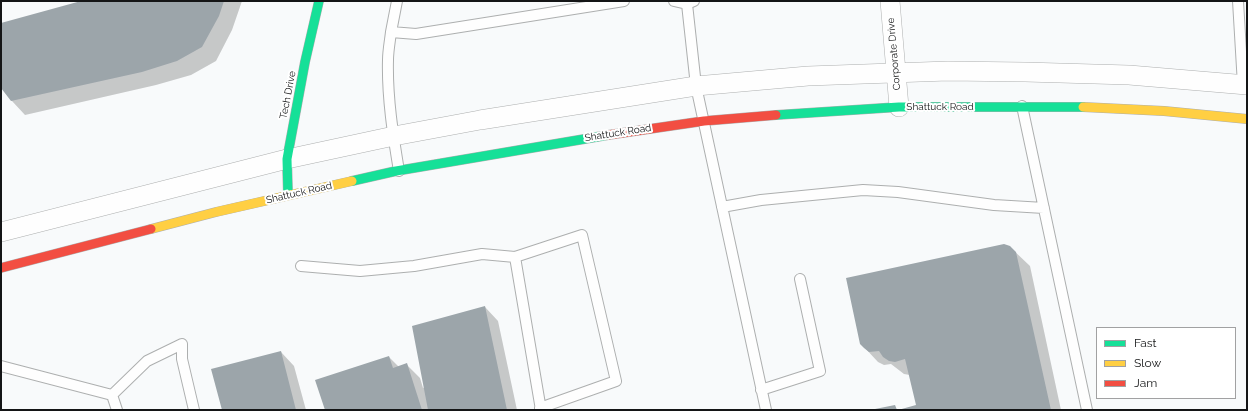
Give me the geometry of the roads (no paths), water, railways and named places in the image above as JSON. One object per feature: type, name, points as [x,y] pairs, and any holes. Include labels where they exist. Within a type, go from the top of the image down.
[{"type":"street","name":"Tech Drive","points":[[288,195],[287,159],[305,62],[319,1]]},
{"type":"street","name":"Corporate Drive","points":[[890,1],[899,107]]},
{"type":"street","points":[[1,232],[287,159],[394,136],[480,120],[696,86],[808,76],[896,72],[1032,72],[1129,75],[1246,88]]},
{"type":"street","name":"Shattuck Road","points":[[1,268],[208,214],[399,171],[636,130],[704,121],[809,112],[899,107],[1022,106],[1094,107],[1247,119]]},
{"type":"lane","points":[[397,1],[391,32],[388,73],[399,171]]},
{"type":"lane","points":[[391,32],[416,34],[624,1]]},
{"type":"lane","points":[[674,1],[691,2],[696,86],[766,410]]},
{"type":"lane","points":[[1238,1],[1246,88]]},
{"type":"lane","points":[[1022,106],[1087,410]]},
{"type":"lane","points":[[722,207],[761,200],[863,190],[898,192],[994,205],[1044,208]]},
{"type":"lane","points":[[301,266],[360,272],[414,266],[482,254],[515,257],[582,235],[616,381],[541,409],[515,257]]},
{"type":"lane","points":[[761,390],[820,371],[800,279]]},
{"type":"lane","points":[[112,395],[147,361],[182,344],[182,359],[194,410]]},
{"type":"lane","points":[[1,366],[112,395]]},
{"type":"lane","points":[[112,395],[117,410]]}]
